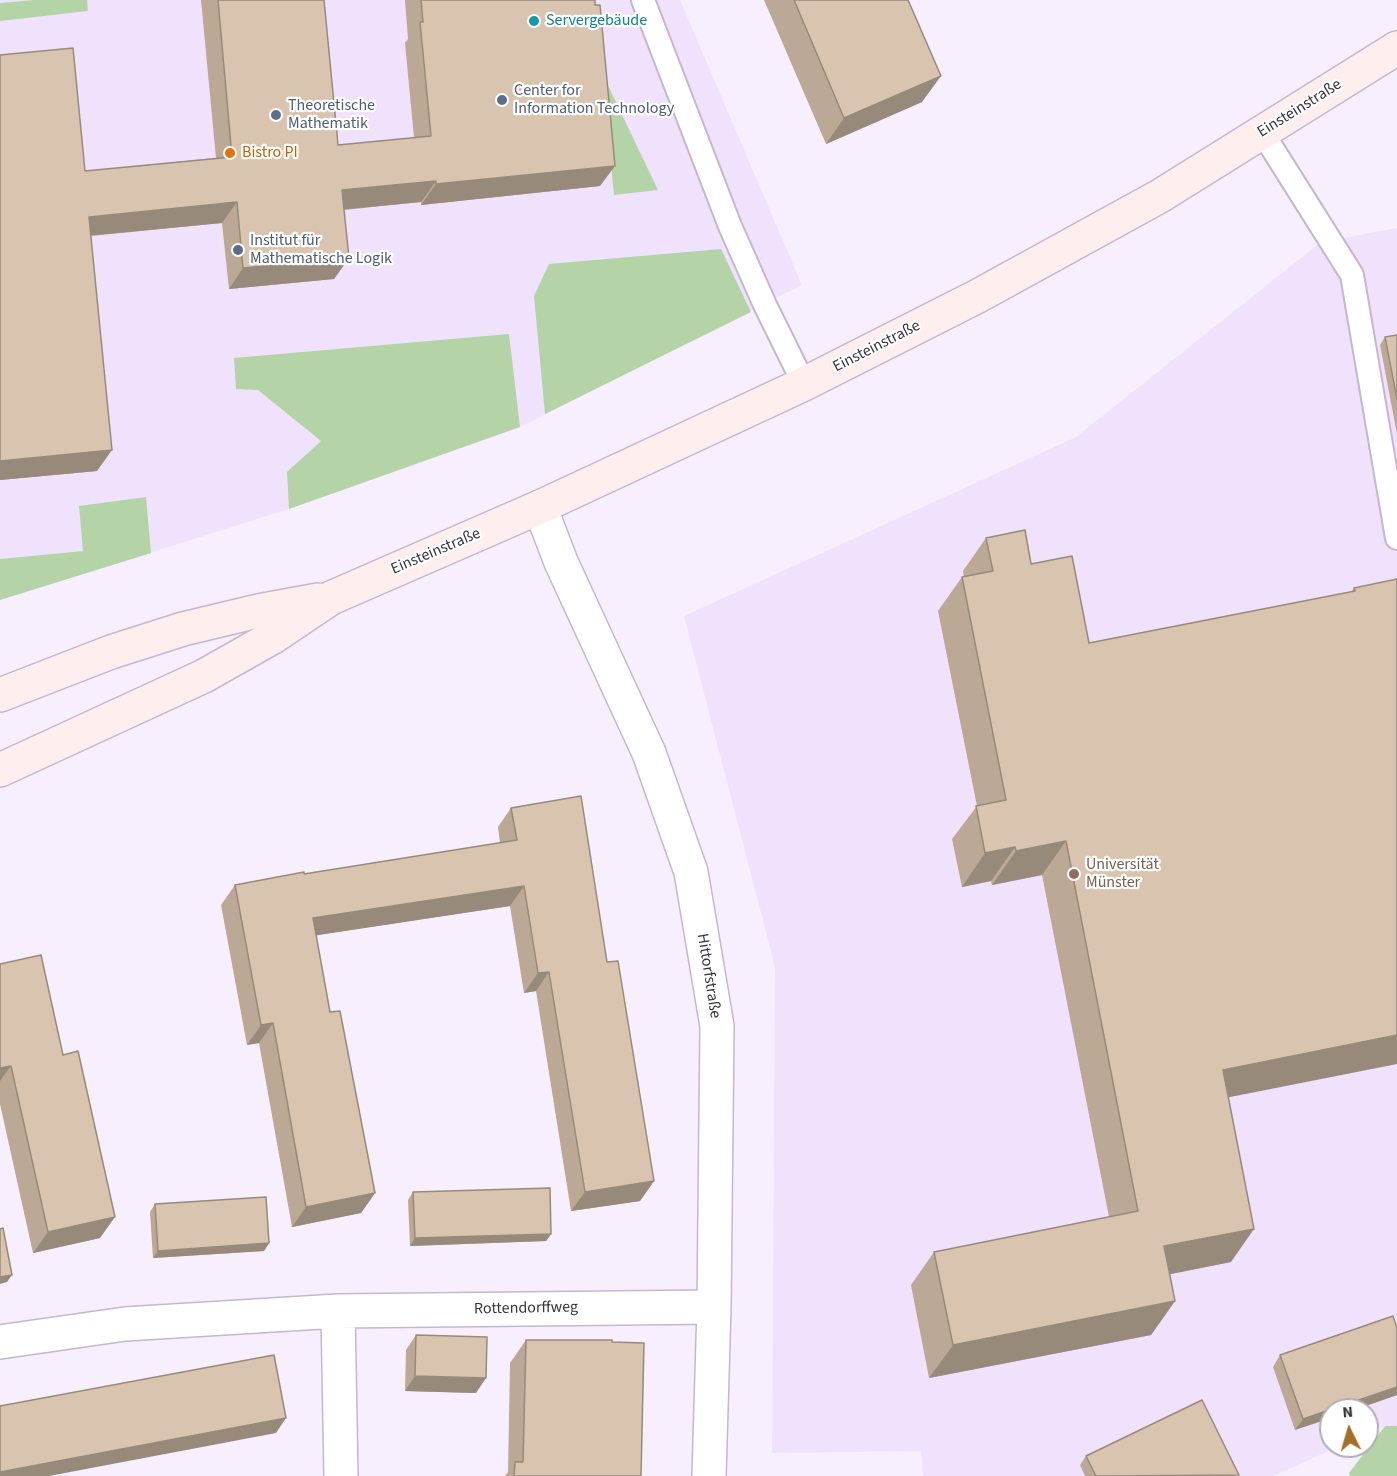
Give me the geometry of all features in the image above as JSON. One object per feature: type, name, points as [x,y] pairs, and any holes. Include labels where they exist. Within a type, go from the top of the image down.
[{"type":"main road","name":"Einsteinstraße","points":[[0,770],[204,676],[273,637],[331,598],[540,507],[804,384],[978,296],[1160,196],[1397,48]]},
{"type":"main road","name":"Einsteinstraße","points":[[0,695],[111,652],[183,629],[258,611],[331,598]]},
{"type":"street","name":"Hittorfstraße","points":[[540,507],[561,562],[649,753],[691,872],[717,1026],[714,1307],[709,1476]]},
{"type":"street","name":"Rottendorffweg","points":[[0,1342],[125,1324],[338,1311],[714,1307]]},
{"type":"street","points":[[338,1311],[341,1476]]},
{"type":"lane","points":[[643,0],[730,226],[765,305],[804,384]]},
{"type":"lane","points":[[1262,132],[1352,275],[1397,538]]},
{"type":"shaded area","points":[[0,0],[680,0],[802,285],[520,427],[289,509],[0,600]]},
{"type":"shaded area","name":"Universität Münster","points":[[1397,228],[1397,1426],[1379,1429],[1379,1398],[1319,1398],[1319,1455],[1273,1476],[923,1476],[921,1451],[772,1453],[775,967],[684,616],[1076,437],[1321,242]]},
{"type":"green space","points":[[34,0],[87,0],[88,11],[0,21],[0,3]]},
{"type":"green space","points":[[602,73],[658,190],[614,195]]},
{"type":"green space","points":[[721,249],[751,312],[545,414],[534,296],[549,264]]},
{"type":"green space","points":[[509,334],[520,427],[289,509],[287,472],[321,441],[258,390],[236,389],[234,358]]},
{"type":"green space","points":[[146,497],[151,553],[0,600],[0,559],[83,551],[79,506]]},
{"type":"green space","points":[[1385,1426],[1397,1426],[1397,1476],[1350,1476],[1349,1473],[1360,1458],[1379,1458],[1379,1434]]},
{"type":"building","points":[[218,0],[324,0],[338,145],[431,136],[420,22],[423,22],[421,0],[595,0],[595,5],[600,5],[615,166],[436,184],[436,181],[342,190],[349,258],[243,268],[237,202],[89,217],[112,450],[0,461],[0,55],[73,48],[85,171],[232,157]]},
{"type":"building","points":[[794,0],[908,0],[941,76],[844,118]]},
{"type":"building","points":[[1397,335],[1397,399],[1385,337]]},
{"type":"building","points":[[1025,530],[1031,564],[1072,556],[1089,643],[1355,591],[1354,588],[1397,579],[1397,1035],[1223,1070],[1254,1229],[1164,1246],[1175,1301],[953,1345],[934,1252],[1138,1211],[1066,841],[1016,851],[1015,847],[985,853],[976,806],[1006,800],[962,577],[993,571],[986,538]]},
{"type":"building","points":[[581,796],[607,962],[618,961],[654,1181],[585,1192],[549,972],[538,973],[524,886],[313,918],[330,1012],[340,1011],[375,1193],[306,1207],[273,1023],[261,1025],[235,885],[304,872],[304,874],[517,840],[511,808]]},
{"type":"building","points":[[41,955],[63,1055],[78,1051],[115,1217],[48,1232],[11,1066],[0,1068],[0,964]]},
{"type":"building","points":[[550,1188],[551,1234],[415,1238],[413,1192]]},
{"type":"building","points":[[266,1197],[269,1243],[158,1251],[155,1204]]},
{"type":"building","points":[[3,1228],[12,1275],[0,1277],[0,1229]]},
{"type":"building","points":[[1393,1316],[1397,1328],[1397,1387],[1365,1398],[1319,1398],[1319,1414],[1303,1419],[1280,1355]]},
{"type":"building","points":[[416,1335],[487,1337],[486,1378],[415,1376]]},
{"type":"building","points":[[526,1340],[612,1340],[612,1342],[644,1343],[641,1476],[514,1476],[515,1462],[523,1462]]},
{"type":"building","points":[[274,1355],[286,1418],[0,1472],[0,1406]]},
{"type":"building","points":[[1202,1400],[1239,1475],[1096,1476],[1086,1456]]},
{"type":"place","name":"Servergebäude","points":[[534,21]]},
{"type":"place","name":"Center for Information Technology","points":[[502,100]]},
{"type":"place","name":"Theoretische Mathematik","points":[[276,115]]},
{"type":"place","name":"Bistro PI","points":[[230,153]]},
{"type":"place","name":"Institut für Mathematische Logik","points":[[238,250]]},
{"type":"place","name":"Universität Münster","points":[[1074,874]]}]
